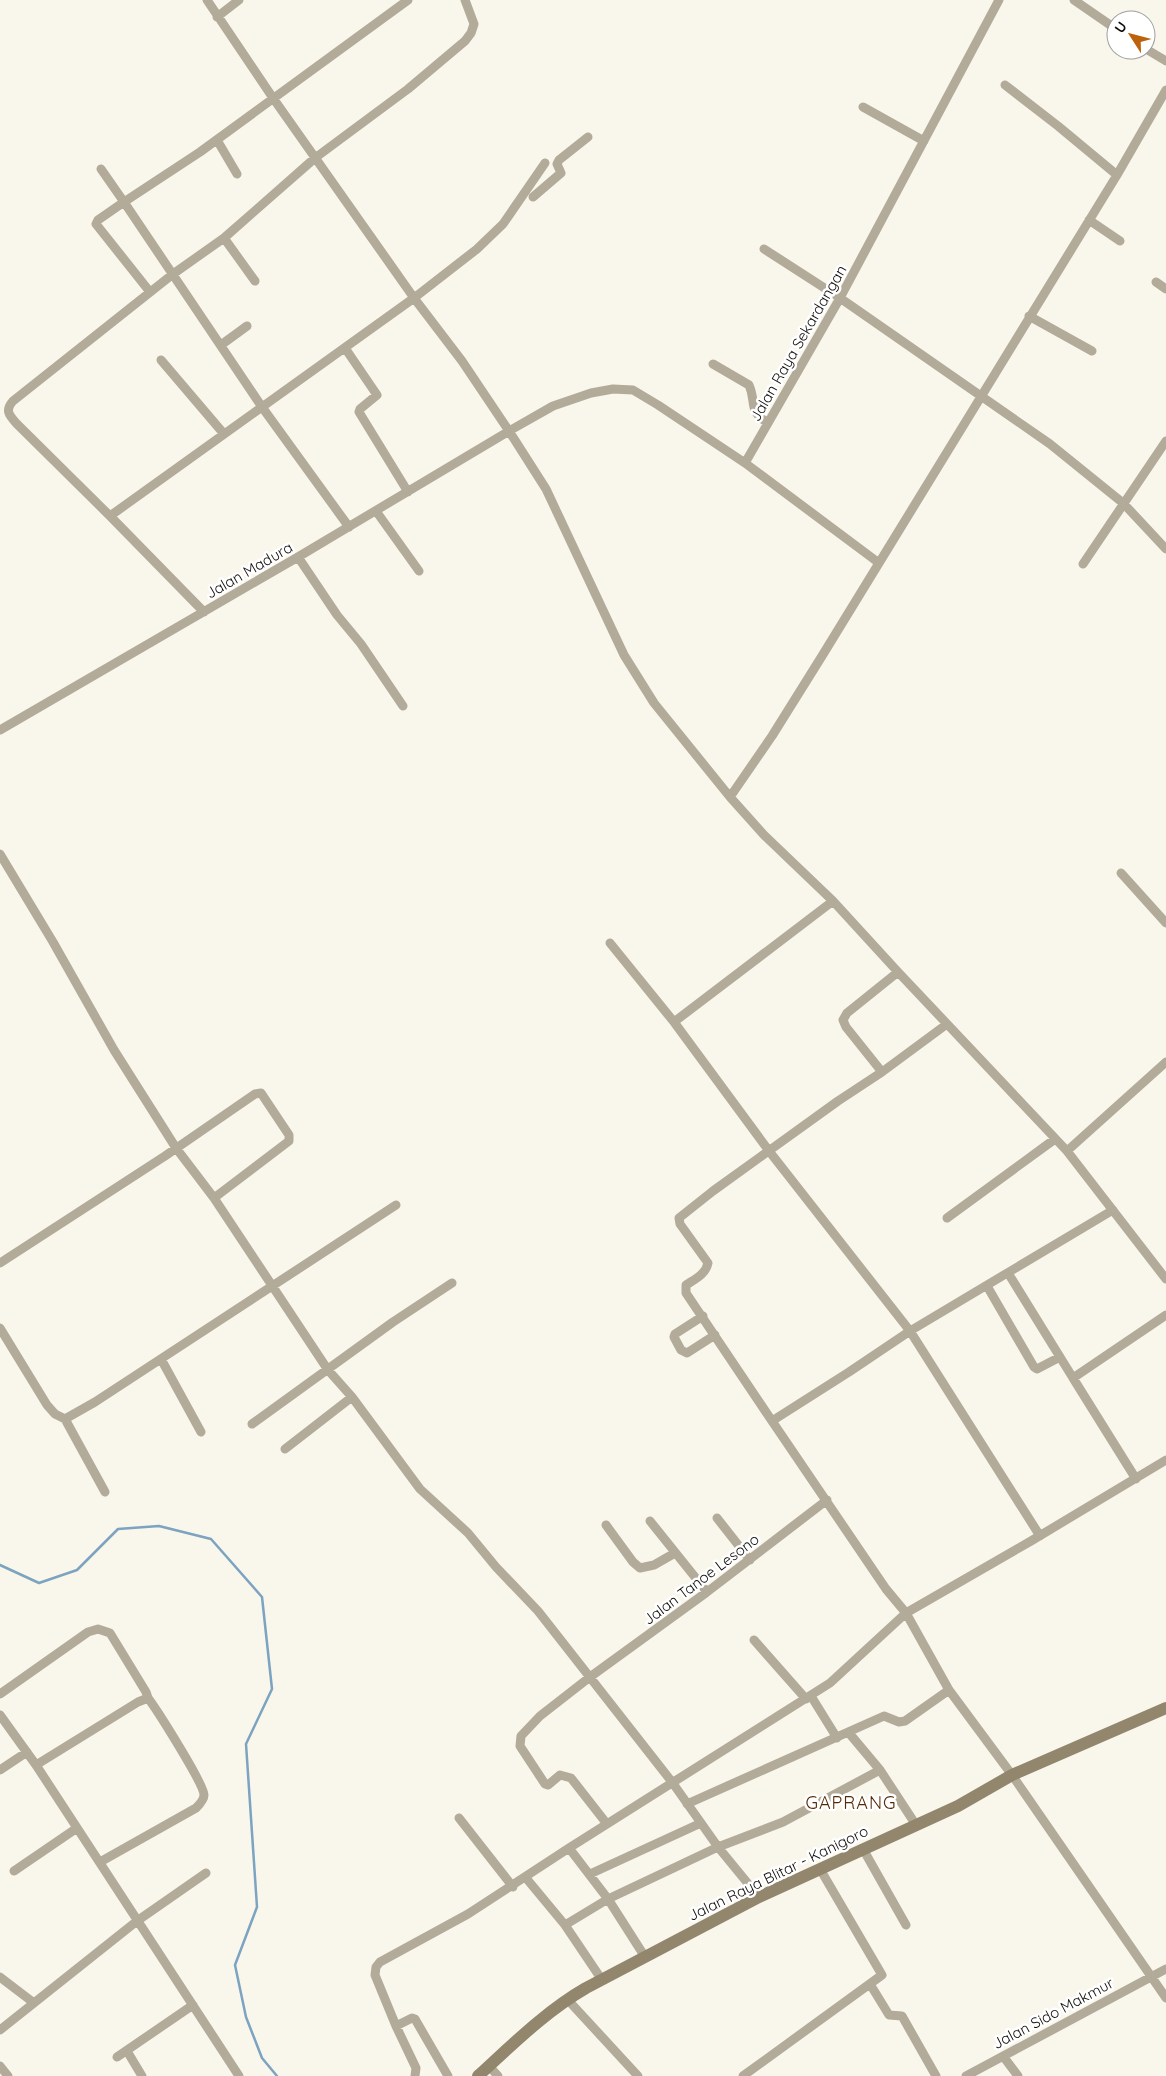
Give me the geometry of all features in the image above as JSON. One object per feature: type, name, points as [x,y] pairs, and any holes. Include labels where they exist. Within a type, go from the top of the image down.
[{"type":"main road","name":"Jalan Raya Blitar - Kanigoro","points":[[478,2076],[493,2071],[567,1999],[645,1957],[759,1897],[958,1806],[1012,1776],[1166,1708]]},
{"type":"street","points":[[207,0],[315,158],[414,298],[462,360],[509,430],[546,489],[624,655],[654,704],[730,797],[764,835],[833,901],[1067,1151],[1166,1279]]},
{"type":"street","points":[[217,17],[239,0]]},
{"type":"street","points":[[150,292],[96,224],[98,220],[217,140],[408,0]]},
{"type":"street","points":[[204,612],[17,424],[8,413],[8,408],[13,401],[150,292],[224,238],[315,158],[408,89],[465,41],[471,33],[474,24],[465,0]]},
{"type":"street","name":"Jalan Raya Sekardangan","points":[[745,463],[840,298],[999,0]]},
{"type":"street","points":[[1074,0],[1106,21]]},
{"type":"street","points":[[1005,85],[1117,175]]},
{"type":"street","points":[[730,797],[772,736],[879,563],[1117,175],[1166,90]]},
{"type":"street","points":[[863,107],[924,141]]},
{"type":"street","points":[[533,197],[561,173],[557,164],[559,160],[588,137]]},
{"type":"street","points":[[217,140],[237,174]]},
{"type":"street","points":[[110,516],[414,298],[477,248],[503,224],[528,191],[545,164]]},
{"type":"street","points":[[101,169],[262,407],[350,527]]},
{"type":"street","points":[[1089,220],[1120,241]]},
{"type":"street","points":[[224,238],[255,282]]},
{"type":"street","points":[[764,248],[840,298],[1050,444],[1123,503],[1166,549]]},
{"type":"street","points":[[1156,282],[1166,289]]},
{"type":"street","points":[[1029,316],[1092,352]]},
{"type":"street","points":[[221,345],[247,326]]},
{"type":"street","points":[[345,348],[376,395],[359,412],[408,492]]},
{"type":"street","points":[[161,360],[224,434]]},
{"type":"street","points":[[713,364],[749,385],[754,412],[768,423]]},
{"type":"street","points":[[509,430],[553,406],[613,389],[633,390],[745,463],[879,563]]},
{"type":"street","name":"Jalan Madura","points":[[0,730],[298,558],[509,430]]},
{"type":"street","points":[[1083,564],[1166,441]]},
{"type":"street","points":[[376,510],[419,571]]},
{"type":"street","points":[[298,558],[337,615],[361,644],[403,706]]},
{"type":"street","points":[[0,854],[53,942],[114,1050],[176,1148],[214,1198],[328,1370],[352,1397],[420,1489],[468,1533],[496,1567],[538,1612],[672,1782],[718,1846],[759,1897]]},
{"type":"street","points":[[1121,873],[1166,923]]},
{"type":"street","points":[[674,1022],[833,901]]},
{"type":"street","points":[[610,943],[674,1022],[769,1152],[910,1331],[1040,1536]]},
{"type":"street","points":[[882,1072],[843,1020],[846,1013],[898,972]]},
{"type":"street","points":[[947,1024],[712,1192],[679,1218],[680,1224],[708,1263],[707,1269],[685,1288],[772,1421],[886,1589],[906,1613],[950,1690],[1012,1776],[1091,1892],[1152,1975],[1166,1998]]},
{"type":"street","points":[[1067,1151],[1166,1062]]},
{"type":"street","points":[[0,1263],[255,1094],[263,1095],[289,1135],[289,1141],[214,1198]]},
{"type":"street","points":[[947,1218],[1055,1139]]},
{"type":"street","points":[[65,1419],[95,1402],[273,1287],[396,1205]]},
{"type":"street","points":[[772,1421],[910,1331],[1113,1210]]},
{"type":"street","points":[[1008,1273],[1136,1479]]},
{"type":"street","points":[[252,1424],[393,1322],[452,1283]]},
{"type":"street","points":[[987,1286],[1034,1367],[1037,1369],[1041,1368],[1060,1356]]},
{"type":"street","points":[[1074,1378],[1166,1315]]},
{"type":"street","points":[[703,1316],[675,1334],[674,1337],[681,1350],[687,1353],[715,1334]]},
{"type":"street","points":[[0,1328],[47,1405],[55,1414],[65,1419],[105,1492]]},
{"type":"street","points":[[161,1359],[201,1432]]},
{"type":"street","points":[[285,1449],[352,1397]]},
{"type":"street","points":[[415,2076],[416,2068],[375,1975],[376,1967],[380,1962],[468,1914],[672,1782],[830,1683],[906,1613],[1040,1536],[1166,1460]]},
{"type":"street","name":"Jalan Tanoe Lesono","points":[[607,1824],[571,1778],[560,1775],[548,1785],[545,1784],[520,1746],[521,1736],[540,1716],[590,1677],[750,1560],[827,1500]]},
{"type":"street","points":[[717,1518],[750,1560]]},
{"type":"street","points":[[650,1521],[707,1592]]},
{"type":"street","points":[[606,1525],[633,1562],[640,1568],[654,1565],[675,1553]]},
{"type":"street","points":[[0,1694],[88,1632],[98,1629],[110,1633],[183,1754],[202,1790],[203,1798],[196,1808],[100,1862]]},
{"type":"street","points":[[754,1640],[808,1697],[837,1738]]},
{"type":"street","points":[[687,1804],[886,1716],[899,1722],[905,1721],[950,1690]]},
{"type":"street","points":[[36,1765],[130,1707],[148,1698]]},
{"type":"street","points":[[0,1715],[36,1765],[239,2076]]},
{"type":"street","points":[[849,1733],[880,1770],[916,1825]]},
{"type":"street","points":[[0,1770],[27,1752]]},
{"type":"street","points":[[565,1925],[608,1899],[718,1846],[783,1822],[880,1770]]},
{"type":"street","points":[[459,1818],[513,1886]]},
{"type":"street","points":[[590,1874],[701,1823]]},
{"type":"street","points":[[14,1871],[77,1828]]},
{"type":"street","points":[[570,1848],[608,1899],[645,1957]]},
{"type":"street","points":[[863,1849],[906,1925]]},
{"type":"street","points":[[743,2076],[880,1977],[882,1972],[820,1869]]},
{"type":"street","points":[[0,2030],[137,1921],[206,1873]]},
{"type":"street","points":[[526,1878],[565,1925],[602,1980]]},
{"type":"street","name":"Jalan Sido Makmur","points":[[966,2076],[1166,1969]]},
{"type":"street","points":[[0,1977],[34,2003]]},
{"type":"street","points":[[870,1984],[888,2015],[902,2016],[936,2076]]},
{"type":"street","points":[[567,1999],[638,2076]]},
{"type":"street","points":[[117,2058],[193,2005]]},
{"type":"street","points":[[396,2026],[412,2018],[415,2020],[448,2076]]},
{"type":"street","points":[[127,2050],[142,2076]]},
{"type":"street","points":[[1003,2056],[1018,2076]]},
{"type":"street","points":[[0,2066],[8,2076]]},
{"type":"waterway","points":[[0,1565],[39,1583],[77,1570],[118,1529],[159,1526],[211,1539],[262,1597],[272,1689],[246,1744],[257,1907],[235,1965],[246,2017],[262,2058],[277,2076]]},
{"type":"district","name":"GAPRANG","points":[[851,1802]]}]
